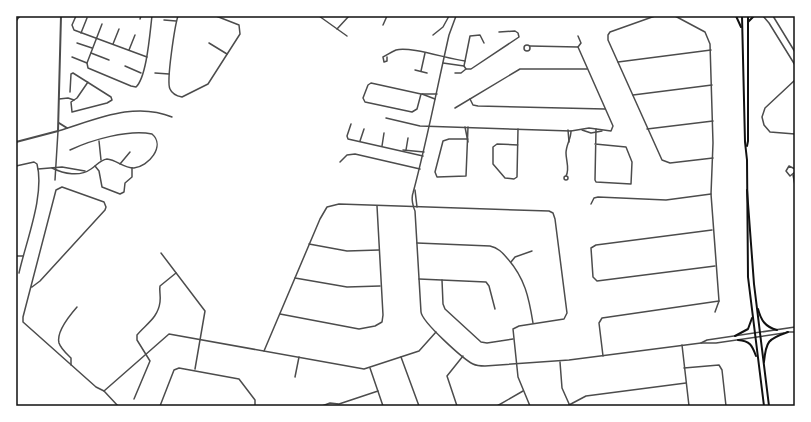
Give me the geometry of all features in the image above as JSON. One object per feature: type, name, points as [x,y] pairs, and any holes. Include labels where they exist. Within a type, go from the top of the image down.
[{"type":"main road","points":[[736,16],[742,28]]},
{"type":"main road","points":[[742,16],[748,190],[747,267],[754,338],[764,406]]},
{"type":"main road","points":[[746,127],[748,16]]},
{"type":"main road","points":[[748,22],[754,16]]},
{"type":"main road","points":[[748,190],[756,304],[769,406]]},
{"type":"main road","points":[[756,304],[763,322],[771,328],[777,330]]},
{"type":"main road","points":[[735,336],[748,328],[752,316]]},
{"type":"main road","points":[[764,365],[768,342],[788,332]]},
{"type":"main road","points":[[738,340],[750,343],[758,361]]},
{"type":"street","points":[[16,20],[20,16]]},
{"type":"street","points":[[55,180],[59,122],[61,16]]},
{"type":"street","points":[[76,16],[72,28],[96,39],[146,57]]},
{"type":"street","points":[[102,24],[87,63],[89,70],[136,87],[142,73],[146,57],[152,16]]},
{"type":"street","points":[[178,16],[170,74],[170,89],[177,96],[186,96],[208,84],[241,30],[239,25],[216,16]]},
{"type":"street","points":[[228,20],[230,16]]},
{"type":"street","points":[[319,16],[347,36]]},
{"type":"street","points":[[324,20],[326,16]]},
{"type":"street","points":[[337,29],[350,16]]},
{"type":"street","points":[[383,25],[387,16]]},
{"type":"street","points":[[432,35],[444,27],[449,16]]},
{"type":"street","points":[[456,16],[451,27],[436,100],[413,194],[421,315],[436,332],[463,356],[479,366],[560,361],[682,345],[701,343],[709,344],[795,332]]},
{"type":"street","points":[[655,16],[610,32],[607,37],[647,129],[664,162],[713,158]]},
{"type":"street","points":[[675,16],[704,32],[709,38],[711,50],[713,121],[711,194],[712,230],[719,301],[715,312]]},
{"type":"street","points":[[763,16],[795,64]]},
{"type":"street","points":[[774,16],[795,52]]},
{"type":"street","points":[[81,33],[87,18]]},
{"type":"street","points":[[164,20],[177,21]]},
{"type":"street","points":[[112,44],[119,29]]},
{"type":"street","points":[[456,73],[461,73],[466,69],[470,69],[519,37],[518,33],[515,31],[499,32]]},
{"type":"street","points":[[128,50],[135,35]]},
{"type":"street","points":[[466,69],[464,66],[470,36],[480,36],[484,43]]},
{"type":"street","points":[[386,118],[416,125],[430,126],[570,131],[596,129],[609,132],[613,129],[578,47],[581,44],[578,36]]},
{"type":"street","points":[[77,43],[93,48]]},
{"type":"street","points":[[208,43],[227,54]]},
{"type":"street","points":[[530,46],[578,47]]},
{"type":"street","points":[[387,57],[393,51],[399,49],[465,61]]},
{"type":"street","points":[[618,62],[711,50]]},
{"type":"street","points":[[91,53],[109,60]]},
{"type":"street","points":[[421,71],[425,53]]},
{"type":"street","points":[[72,57],[87,63]]},
{"type":"street","points":[[443,62],[464,66]]},
{"type":"street","points":[[125,66],[142,73]]},
{"type":"street","points":[[455,108],[523,68],[587,69]]},
{"type":"street","points":[[415,70],[427,73]]},
{"type":"street","points":[[70,92],[72,73],[88,82],[112,97],[112,100],[108,103],[73,113],[70,104],[88,82]]},
{"type":"street","points":[[155,73],[170,74]]},
{"type":"street","points":[[795,80],[765,108],[762,117],[764,125],[770,132],[795,134]]},
{"type":"street","points":[[421,94],[417,109],[412,112],[365,102],[363,97],[368,85],[371,83],[421,94],[436,100]]},
{"type":"street","points":[[633,95],[712,85]]},
{"type":"street","points":[[421,94],[437,94]]},
{"type":"street","points":[[59,99],[68,98],[74,100]]},
{"type":"street","points":[[470,99],[473,105],[478,106],[605,109]]},
{"type":"street","points":[[16,142],[133,110],[154,112],[172,117]]},
{"type":"street","points":[[647,129],[713,121]]},
{"type":"street","points":[[59,122],[67,128]]},
{"type":"street","points":[[351,124],[347,137],[423,156]]},
{"type":"street","points":[[465,127],[468,142],[466,177],[437,177],[435,172],[443,141],[448,139],[467,139]]},
{"type":"street","points":[[467,139],[468,127]]},
{"type":"street","points":[[360,141],[364,129]]},
{"type":"street","points":[[518,129],[518,145],[517,177],[514,179],[504,178],[493,164],[492,147],[497,144],[518,145]]},
{"type":"street","points":[[595,144],[626,147],[632,162],[631,184],[596,182],[595,144],[596,129]]},
{"type":"street","points":[[582,130],[596,132],[602,131]]},
{"type":"street","points":[[566,176],[568,169],[566,148],[569,142],[570,131]]},
{"type":"street","points":[[52,168],[77,174],[86,172],[101,160],[109,159],[132,168],[146,164],[152,158],[156,148],[153,135],[127,132],[70,150]]},
{"type":"street","points":[[382,146],[384,134]]},
{"type":"street","points":[[406,151],[408,138]]},
{"type":"street","points":[[99,141],[101,160]]},
{"type":"street","points":[[406,151],[424,152]]},
{"type":"street","points":[[120,164],[130,152]]},
{"type":"street","points":[[340,162],[347,155],[355,154],[420,169]]},
{"type":"street","points":[[16,166],[33,161],[37,164],[38,169],[37,200],[19,273]]},
{"type":"street","points":[[38,169],[52,168],[56,166],[86,172]]},
{"type":"street","points":[[95,166],[99,171],[102,187],[120,194],[124,192],[125,183],[132,177],[132,168]]},
{"type":"street","points":[[793,175],[788,175],[786,170],[790,166],[795,169]]},
{"type":"street","points":[[66,172],[67,168]]},
{"type":"street","points":[[77,174],[78,170]]},
{"type":"street","points":[[795,172],[793,175],[795,185]]},
{"type":"street","points":[[32,287],[40,281],[105,210],[106,207],[104,202],[62,187],[56,190],[24,317],[24,324],[96,387],[104,391],[118,406]]},
{"type":"street","points":[[415,189],[417,208],[415,211]]},
{"type":"street","points":[[591,204],[594,198],[598,196],[669,200],[711,194]]},
{"type":"street","points":[[264,351],[321,215],[327,207],[334,204],[551,212],[555,219],[567,317],[564,319],[533,323],[514,328],[513,339],[518,377],[530,406]]},
{"type":"street","points":[[280,314],[359,329],[379,324],[383,318],[377,206]]},
{"type":"street","points":[[712,230],[596,245],[592,247],[591,253],[593,277],[597,281],[715,266]]},
{"type":"street","points":[[417,243],[490,246],[499,250],[511,262],[521,276],[527,289],[533,323]]},
{"type":"street","points":[[309,244],[347,251],[379,250]]},
{"type":"street","points":[[511,262],[515,257],[532,251]]},
{"type":"street","points":[[161,253],[205,311],[194,370]]},
{"type":"street","points":[[16,256],[23,256]]},
{"type":"street","points":[[134,399],[150,360],[137,340],[137,335],[151,322],[157,312],[160,301],[160,286],[176,273]]},
{"type":"street","points":[[295,278],[347,287],[381,286]]},
{"type":"street","points":[[419,279],[486,282],[489,286],[495,309]]},
{"type":"street","points":[[442,280],[443,304],[445,309],[481,342],[487,343],[513,339]]},
{"type":"street","points":[[603,356],[599,323],[602,318],[719,301]]},
{"type":"street","points":[[71,365],[72,359],[61,346],[59,339],[61,332],[77,307]]},
{"type":"street","points":[[701,343],[707,340],[795,327]]},
{"type":"street","points":[[104,391],[169,334],[362,369],[370,368],[421,349],[436,332]]},
{"type":"street","points":[[682,345],[689,406]]},
{"type":"street","points":[[457,406],[447,376],[463,356]]},
{"type":"street","points":[[295,377],[299,357]]},
{"type":"street","points":[[401,357],[419,406]]},
{"type":"street","points":[[560,361],[562,388],[569,405],[586,396],[686,383]]},
{"type":"street","points":[[684,368],[714,364],[718,365],[722,370],[726,406]]},
{"type":"street","points":[[160,406],[175,368],[194,370],[239,379],[255,400],[254,406]]},
{"type":"street","points":[[370,368],[383,406]]},
{"type":"street","points":[[322,406],[330,404],[338,405],[378,391]]},
{"type":"street","points":[[497,406],[523,391]]}]
